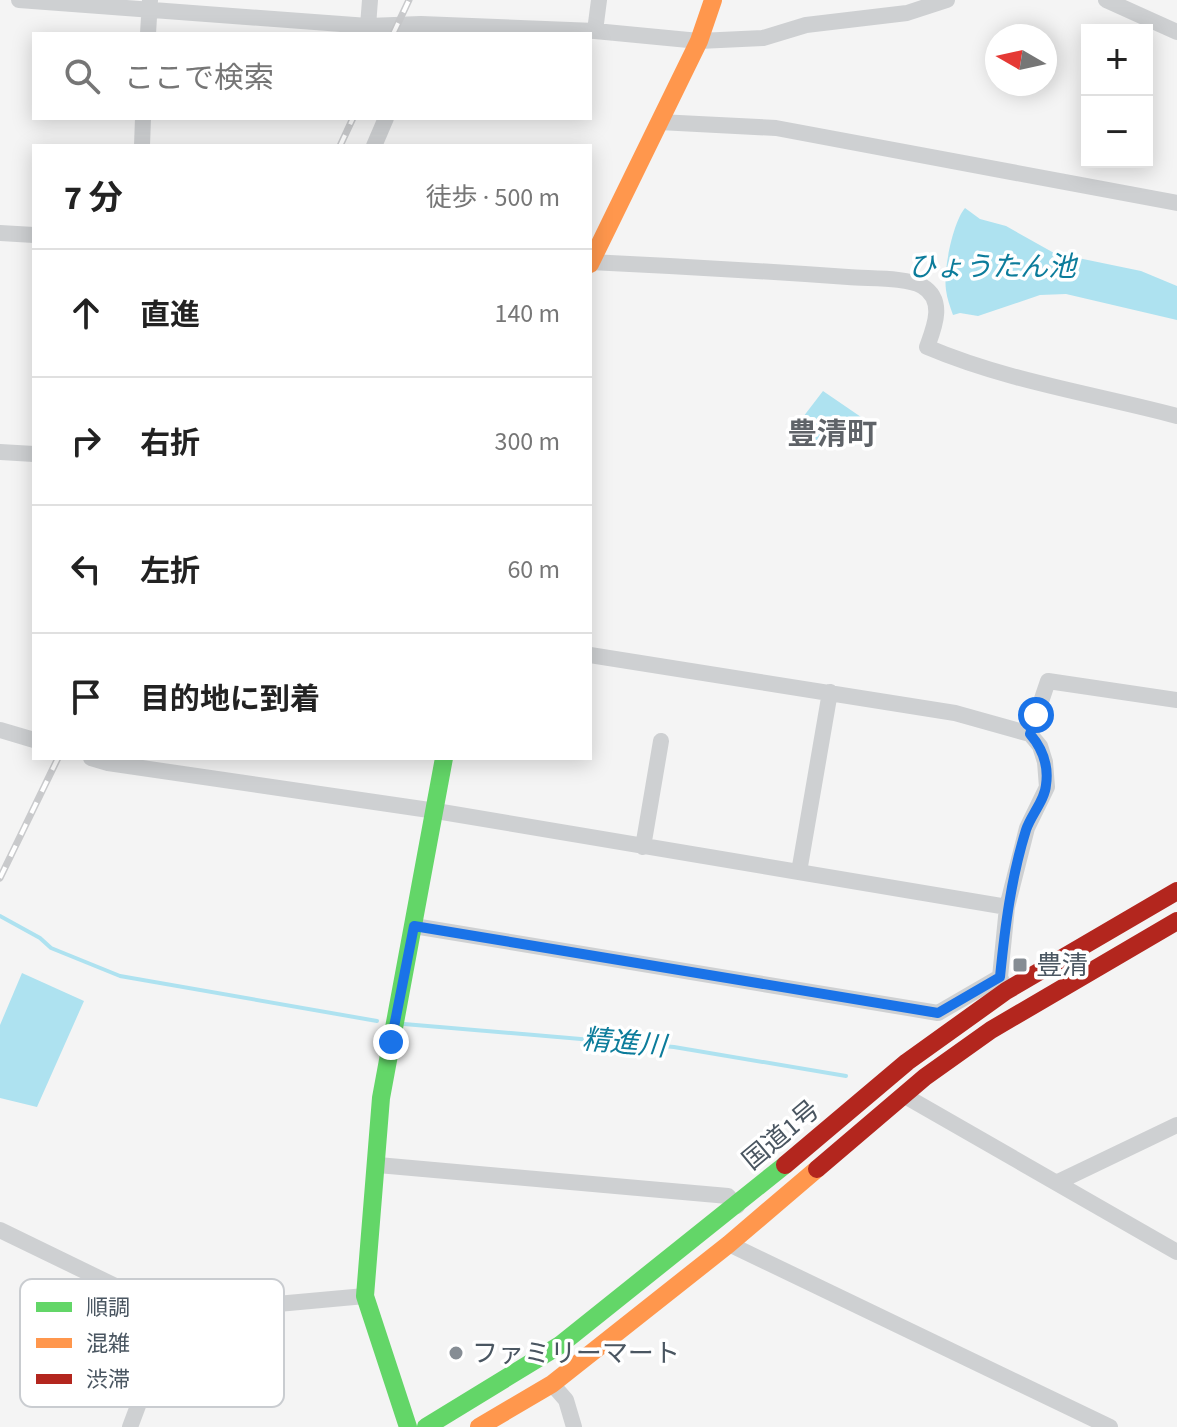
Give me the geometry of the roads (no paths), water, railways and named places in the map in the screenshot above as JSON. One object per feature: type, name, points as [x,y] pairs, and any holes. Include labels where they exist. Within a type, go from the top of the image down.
[{"type":"main road","points":[[592,259],[699,41],[713,0]]},
{"type":"main road","points":[[408,1427],[365,1296],[378,1165],[381,1098],[444,760]]},
{"type":"main road","name":"国道1号","points":[[426,1427],[560,1345],[737,1206],[1003,984],[1177,891]]},
{"type":"main road","name":"国道1号","points":[[479,1427],[552,1384],[729,1244],[925,1077],[991,1030],[1177,921]]},
{"type":"street","points":[[19,0],[150,5],[368,26],[595,31],[699,41],[763,38],[806,25],[907,13],[947,0]]},
{"type":"street","points":[[368,26],[370,0]]},
{"type":"street","points":[[595,31],[599,0]]},
{"type":"street","points":[[1106,0],[1177,32]]},
{"type":"street","points":[[148,32],[150,5]]},
{"type":"street","points":[[142,144],[143,120]]},
{"type":"street","points":[[375,144],[385,120]]},
{"type":"street","points":[[659,122],[776,128],[1177,203]]},
{"type":"street","points":[[0,233],[32,235]]},
{"type":"street","points":[[592,263],[792,273],[922,286],[935,301],[937,317],[927,347],[958,360],[1027,380],[1177,416]]},
{"type":"street","points":[[0,452],[32,454]]},
{"type":"street","points":[[414,926],[938,1013],[1003,984],[1007,907],[1027,828],[1047,787],[1040,746],[1030,734],[955,713],[592,655]]},
{"type":"street","points":[[1030,734],[1048,681],[1177,700]]},
{"type":"street","points":[[799,872],[830,692]]},
{"type":"street","points":[[0,730],[32,739]]},
{"type":"street","points":[[643,847],[661,741]]},
{"type":"street","points":[[110,761],[436,811],[1007,907]]},
{"type":"street","points":[[905,1096],[1177,1252]]},
{"type":"street","points":[[1058,1182],[1177,1125]]},
{"type":"street","points":[[378,1165],[728,1196],[737,1206]]},
{"type":"street","points":[[0,1230],[101,1279]]},
{"type":"street","points":[[729,1244],[1110,1427]]},
{"type":"street","points":[[284,1303],[365,1296]]},
{"type":"street","points":[[552,1384],[566,1400],[574,1427]]},
{"type":"street","points":[[130,1427],[138,1407]]},
{"type":"water","name":"ひょうたん池","points":[[965,208],[980,219],[1006,226],[1054,253],[1141,271],[1177,286],[1177,320],[1066,294],[1040,295],[978,316],[953,315],[946,293],[946,271],[953,235]]},
{"type":"water","points":[[823,391],[861,417],[855,446],[824,446],[790,434]]},
{"type":"water","points":[[22,973],[84,1001],[37,1107],[0,1098],[0,1025]]},
{"type":"waterway","name":"精進川","points":[[0,916],[40,938],[51,948],[120,976],[377,1021]]},
{"type":"waterway","name":"精進川","points":[[404,1024],[674,1047],[846,1076]]},
{"type":"railway","points":[[394,32],[409,0]]},
{"type":"railway","points":[[341,144],[352,120]]},
{"type":"railway","points":[[0,878],[57,760]]},
{"type":"place","name":"豊清","points":[[1020,965]]},
{"type":"place","name":"ファミリーマート","points":[[456,1353]]},
{"type":"district","name":"豊清町","points":[[832,434]]}]
